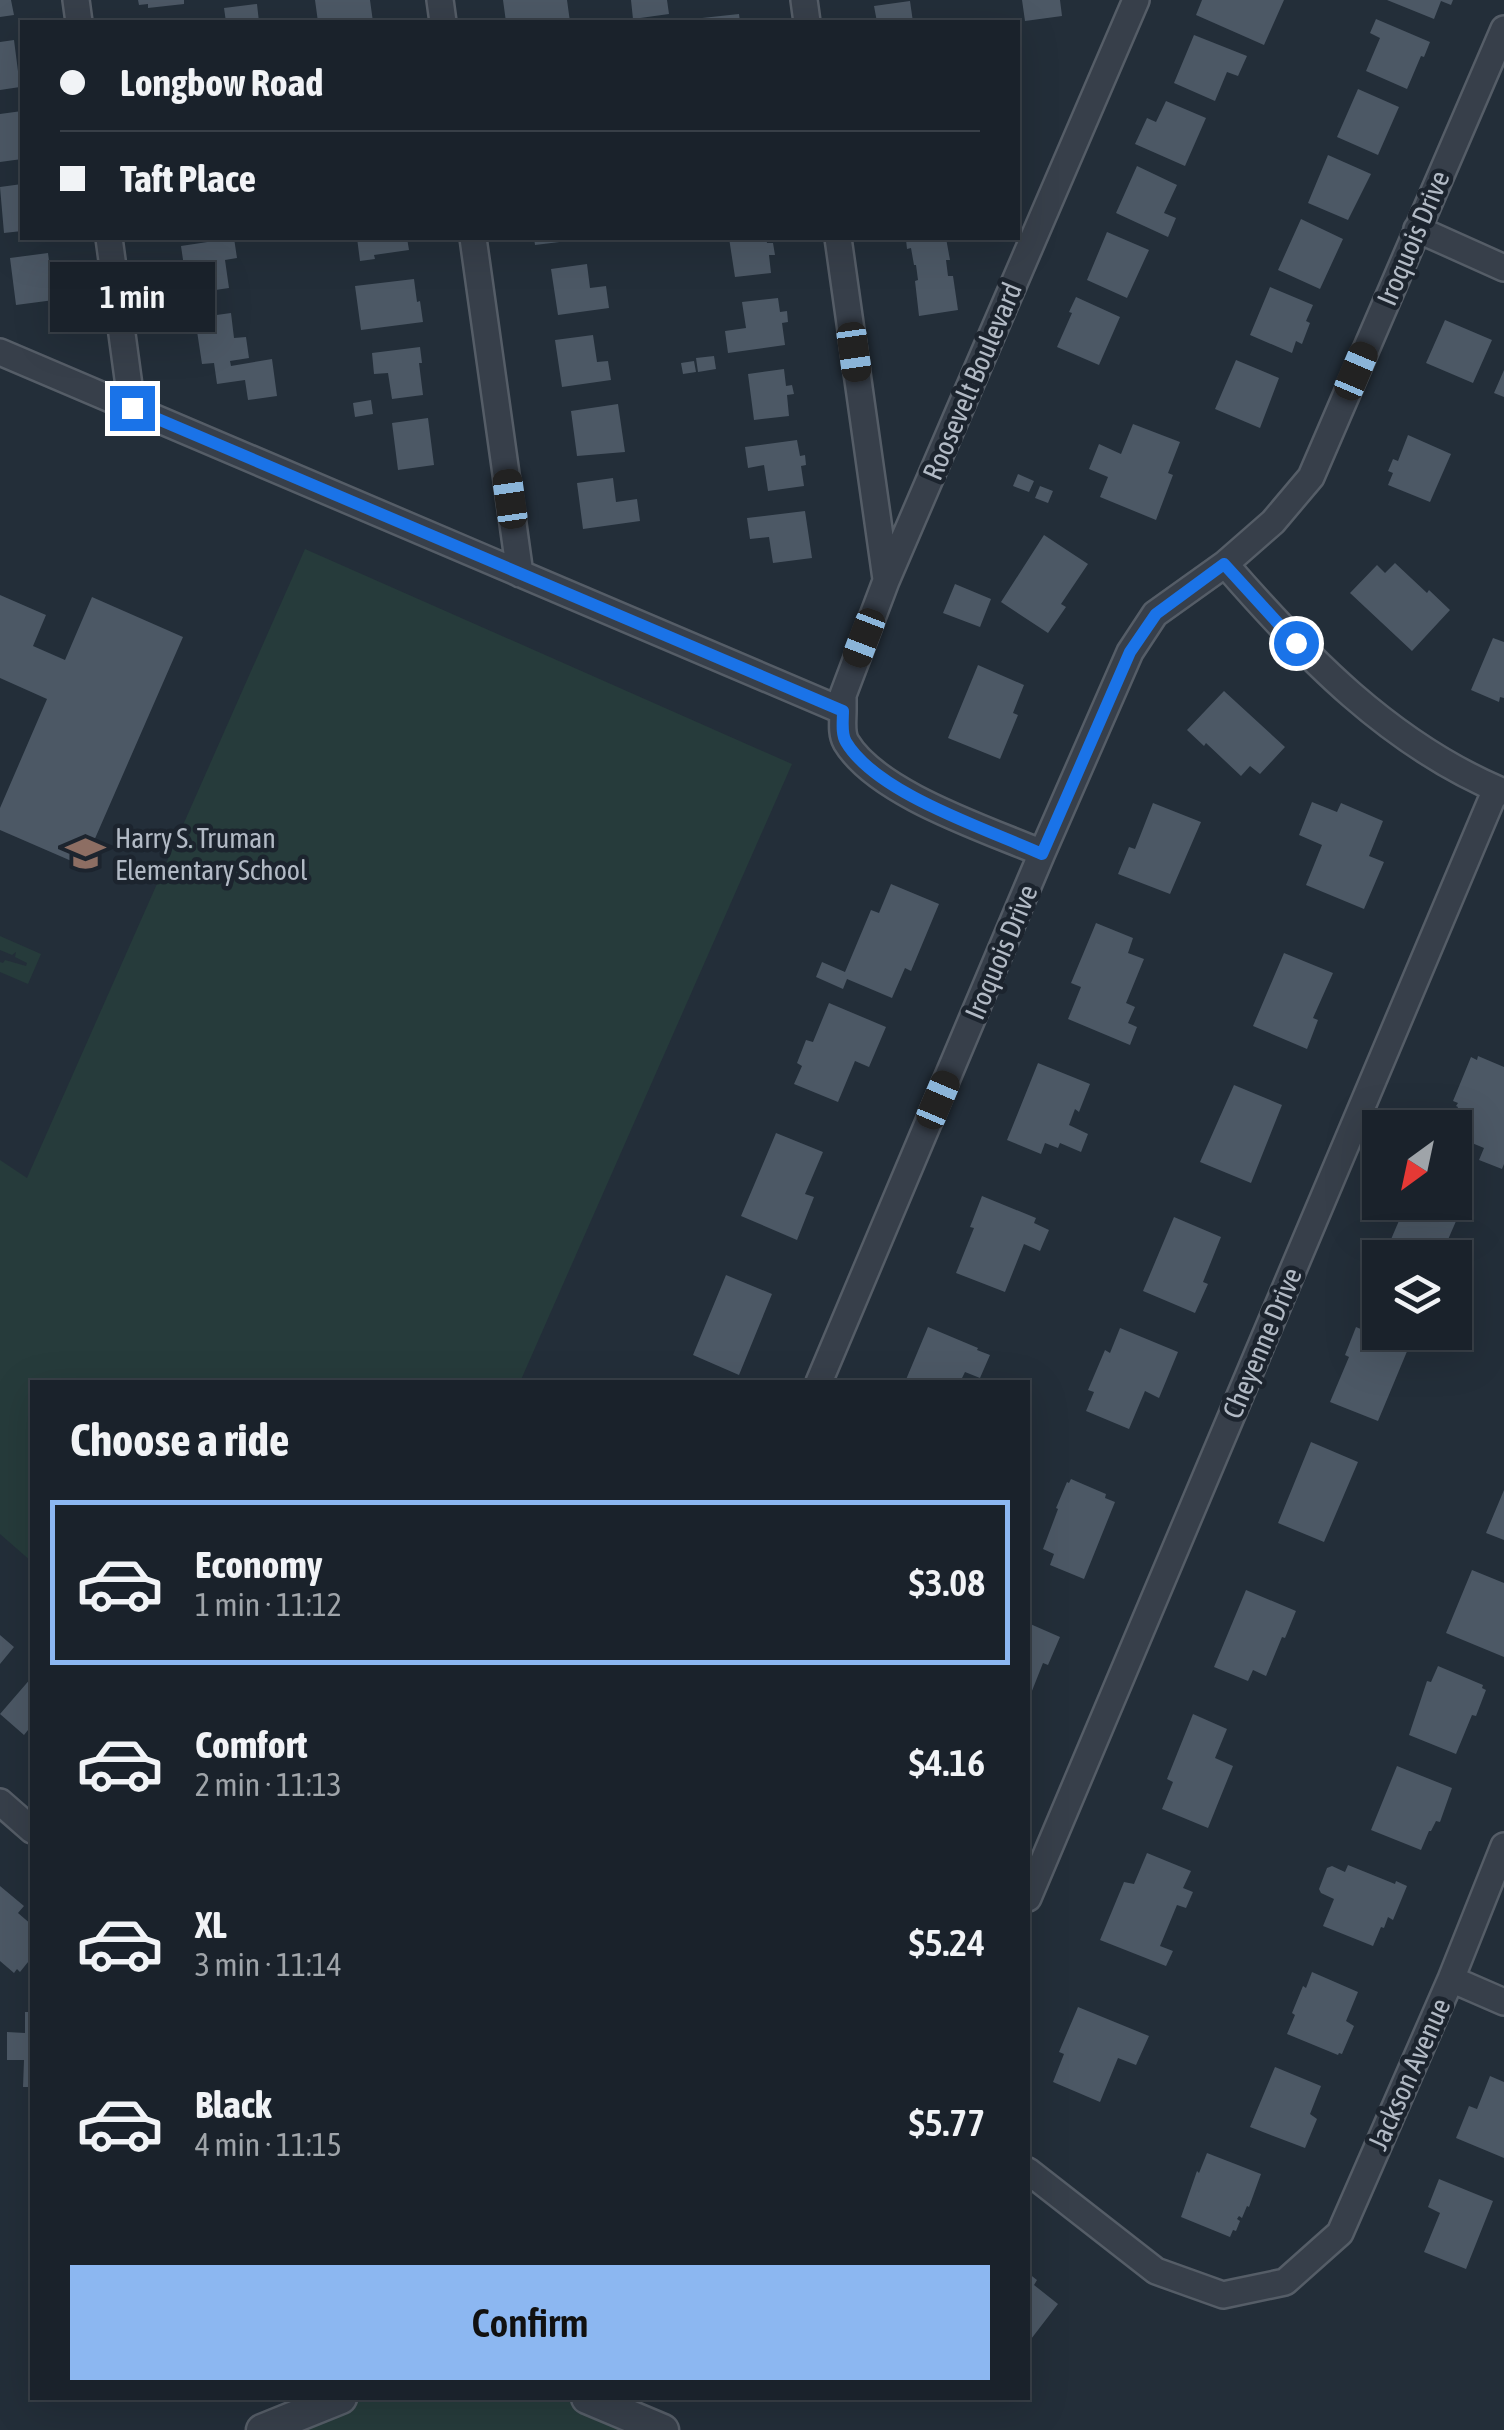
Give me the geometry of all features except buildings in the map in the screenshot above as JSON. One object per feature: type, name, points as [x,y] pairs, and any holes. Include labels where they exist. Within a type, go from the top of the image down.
[{"type":"street","name":"Roosevelt Boulevard","points":[[843,711],[843,696],[886,580],[1136,0]]},
{"type":"street","name":"Iroquois Drive","points":[[820,1380],[1130,652],[1156,614],[1273,522],[1311,477],[1504,30]]},
{"type":"street","points":[[1417,229],[1504,268]]},
{"type":"street","points":[[109,240],[132,408]]},
{"type":"street","points":[[474,240],[520,574]]},
{"type":"street","points":[[838,240],[886,580]]},
{"type":"street","points":[[0,352],[843,711],[844,738],[867,768],[913,798],[1042,854]]},
{"type":"street","points":[[1224,564],[1350,696],[1418,745],[1500,790]]},
{"type":"street","name":"Cheyenne Drive","points":[[1030,1893],[1500,790]]},
{"type":"street","points":[[0,1802],[30,1828]]},
{"type":"street","name":"Jackson Avenue","points":[[1030,2173],[1156,2272],[1223,2295],[1285,2282],[1340,2233],[1451,1979],[1504,1846]]},
{"type":"street","points":[[1451,1979],[1504,2002]]},
{"type":"street","points":[[262,2430],[336,2400]]},
{"type":"street","points":[[591,2400],[663,2430]]},
{"type":"green space","points":[[305,549],[792,764],[521,1380],[30,1380],[30,1560],[0,1534],[0,1160],[27,1178]]},
{"type":"green space","points":[[0,936],[41,954],[28,984],[0,972],[0,962],[5,960],[26,966],[27,963],[15,957],[16,952],[12,955],[0,950]]},
{"type":"green space","points":[[336,2400],[592,2400],[663,2430],[262,2430]]},
{"type":"place","name":"Harry S. Truman Elementary School","points":[[85,854]]},
{"type":"route","points":[[132,408],[843,711],[844,738],[867,768],[913,798],[1042,854],[1130,652],[1156,614],[1224,564],[1296,643]]}]
